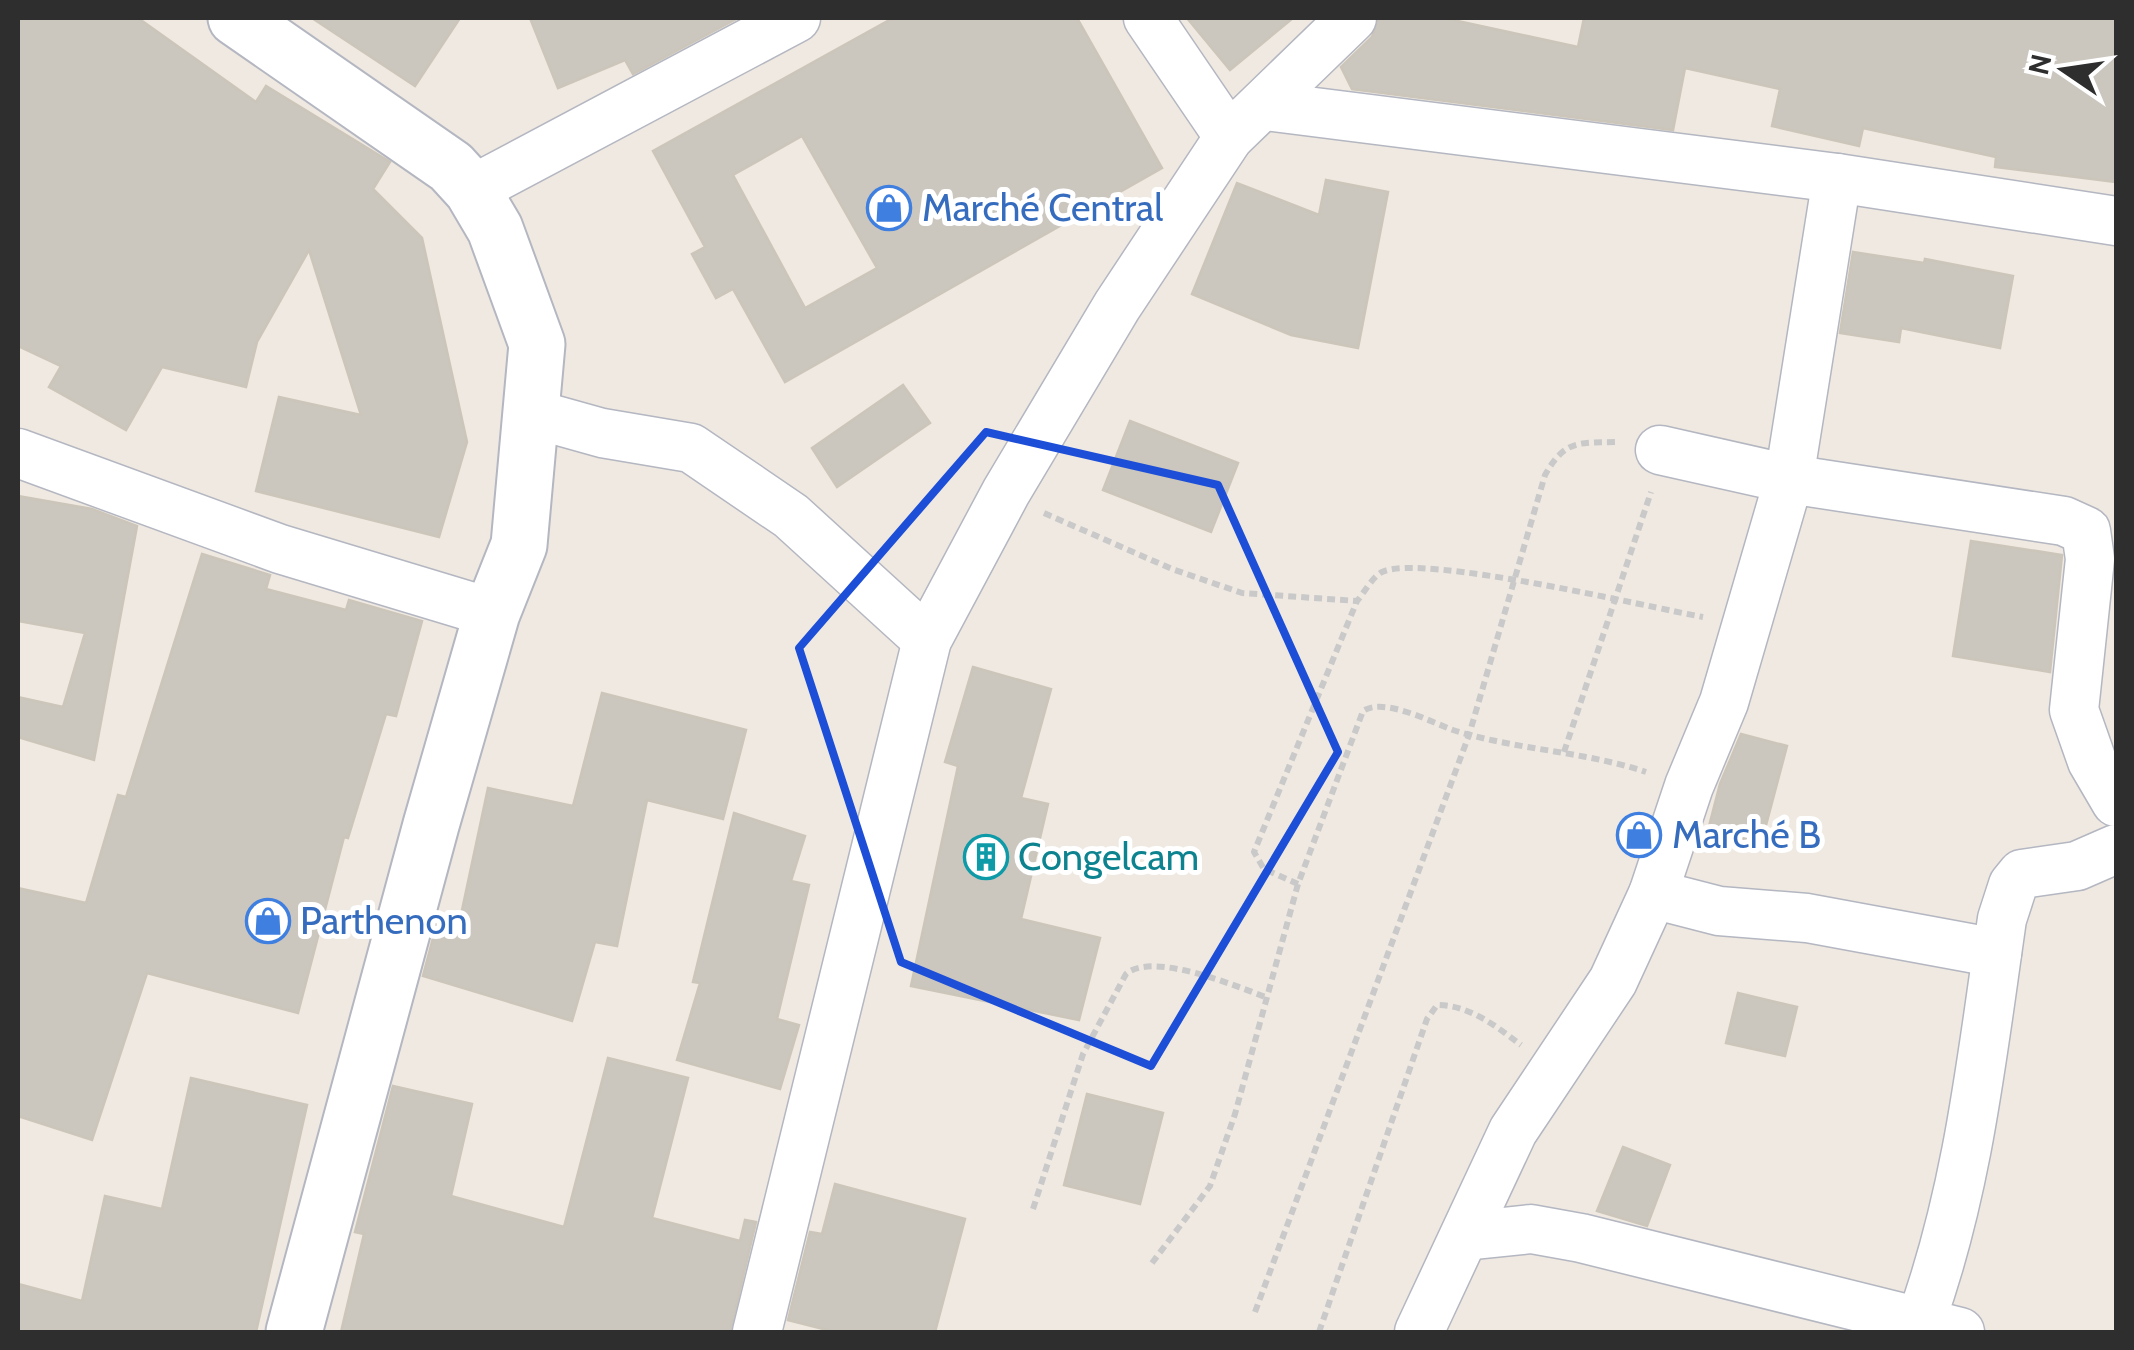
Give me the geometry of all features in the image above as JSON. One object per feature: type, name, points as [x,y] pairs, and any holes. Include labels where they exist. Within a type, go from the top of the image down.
[{"type":"street","points":[[236,18],[429,148],[484,209],[538,344],[518,546],[492,614],[294,1332]]},
{"type":"street","points":[[484,209],[796,18]]},
{"type":"street","points":[[1148,18],[1228,138]]},
{"type":"street","points":[[756,1332],[927,640],[1006,492],[1117,306],[1228,138],[1266,106],[1352,18]]},
{"type":"street","points":[[1266,106],[1837,178],[2116,221]]},
{"type":"street","points":[[1419,1332],[1514,1132],[1613,981],[1652,894],[1688,786],[1724,702],[1790,479],[1837,178]]},
{"type":"street","points":[[534,414],[602,433],[691,448],[791,516],[927,640]]},
{"type":"street","points":[[1660,450],[1790,479],[2064,521],[2086,531],[2090,560],[2074,710],[2092,761],[2116,802]]},
{"type":"street","points":[[18,453],[280,549],[492,614]]},
{"type":"street","points":[[1466,1236],[1531,1229],[1582,1238],[1940,1326],[1949,1241],[1969,1151],[1997,953],[2013,885],[2022,874],[2077,866],[2116,849]]},
{"type":"street","points":[[1652,894],[1719,911],[1807,918],[1997,953]]},
{"type":"path","points":[[1255,1312],[1469,735],[1545,475],[1557,453],[1576,443],[1619,442],[1660,450],[1647,510],[1564,752]]},
{"type":"path","points":[[1006,492],[1057,521],[1242,593],[1357,601]]},
{"type":"path","points":[[1298,884],[1264,868],[1254,852],[1357,601],[1380,573],[1400,568],[1512,580],[1714,619],[1746,630]]},
{"type":"path","points":[[1152,1263],[1210,1186],[1268,998],[1298,884],[1364,710],[1381,706],[1469,735],[1614,762],[1688,786]]},
{"type":"path","points":[[1033,1209],[1084,1054],[1126,974],[1136,965],[1160,964],[1268,998]]},
{"type":"path","points":[[1320,1332],[1422,1035],[1436,1005],[1452,1005],[1483,1018],[1555,1072]]},
{"type":"highlighted area","points":[[986,432],[1218,485],[1338,752],[1151,1066],[901,962],[799,648]]},
{"type":"building","points":[[18,18],[138,18],[256,102],[266,86],[390,162],[373,189],[422,238],[467,442],[439,537],[256,491],[279,397],[361,415],[309,250],[257,342],[246,387],[162,367],[126,430],[49,387],[61,366],[18,346]]},
{"type":"building","points":[[312,18],[460,18],[415,86]]},
{"type":"building","points":[[530,18],[738,18],[633,74],[625,60],[558,88]]},
{"type":"building","name":"Marché Central","points":[[893,18],[1077,18],[1162,168],[785,382],[733,289],[716,298],[692,254],[705,247],[653,151]],"holes":[[[802,136],[877,268],[805,308],[733,175]]]},
{"type":"building","points":[[1187,18],[1293,18],[1230,70]]},
{"type":"building","points":[[1379,18],[1444,18],[1578,47],[1584,18],[2116,18],[2116,182],[1995,167],[1996,157],[1863,128],[1859,146],[1772,126],[1780,89],[1685,68],[1673,130],[1352,89],[1341,67],[1372,37]]},
{"type":"building","points":[[1326,180],[1388,192],[1358,348],[1291,335],[1192,294],[1237,183],[1319,215]]},
{"type":"building","points":[[1853,252],[1924,263],[1925,259],[2013,276],[2000,348],[1901,328],[1899,342],[1840,333]]},
{"type":"building","points":[[903,385],[930,423],[837,487],[812,448]]},
{"type":"building","points":[[1130,421],[1238,463],[1211,532],[1103,490]]},
{"type":"building","points":[[18,496],[92,509],[137,526],[94,760],[18,737],[18,697],[63,707],[85,633],[18,621]]},
{"type":"building","points":[[1971,541],[2062,555],[2050,672],[1953,656]]},
{"type":"building","points":[[202,554],[270,575],[266,589],[346,610],[349,600],[422,621],[396,716],[386,714],[348,838],[344,837],[298,1013],[147,973],[92,1140],[18,1116],[18,888],[86,903],[118,795],[126,797]]},
{"type":"building","points":[[973,667],[1051,689],[1021,798],[1048,804],[1021,919],[1100,938],[1079,1020],[911,986],[958,766],[945,762]]},
{"type":"building","points":[[602,693],[746,730],[723,819],[647,800],[617,946],[595,942],[572,1021],[423,976],[437,923],[458,929],[488,788],[573,806]]},
{"type":"building","points":[[1741,734],[1787,746],[1761,844],[1708,830],[1720,784]]},
{"type":"building","points":[[734,813],[805,836],[791,881],[809,885],[777,1019],[799,1025],[780,1089],[677,1060],[700,983],[693,982]]},
{"type":"building","points":[[1738,993],[1797,1007],[1785,1056],[1726,1043]]},
{"type":"building","points":[[608,1058],[688,1078],[652,1218],[740,1241],[745,1220],[756,1222],[730,1332],[341,1332],[364,1234],[355,1232],[393,1086],[472,1104],[451,1196],[564,1227]]},
{"type":"building","points":[[191,1078],[307,1105],[256,1332],[18,1332],[18,1284],[82,1301],[105,1196],[162,1209]]},
{"type":"building","points":[[1087,1094],[1163,1113],[1140,1204],[1064,1185]]},
{"type":"building","points":[[1623,1147],[1670,1165],[1647,1226],[1597,1211]]},
{"type":"building","points":[[835,1184],[965,1219],[935,1332],[835,1332],[788,1320],[810,1232],[822,1234]]},
{"type":"place","name":"Marché Central","points":[[889,208]]},
{"type":"place","name":"Marché B","points":[[1639,835]]},
{"type":"place","name":"Congelcam","points":[[986,857]]},
{"type":"place","name":"Parthenon","points":[[268,921]]}]
